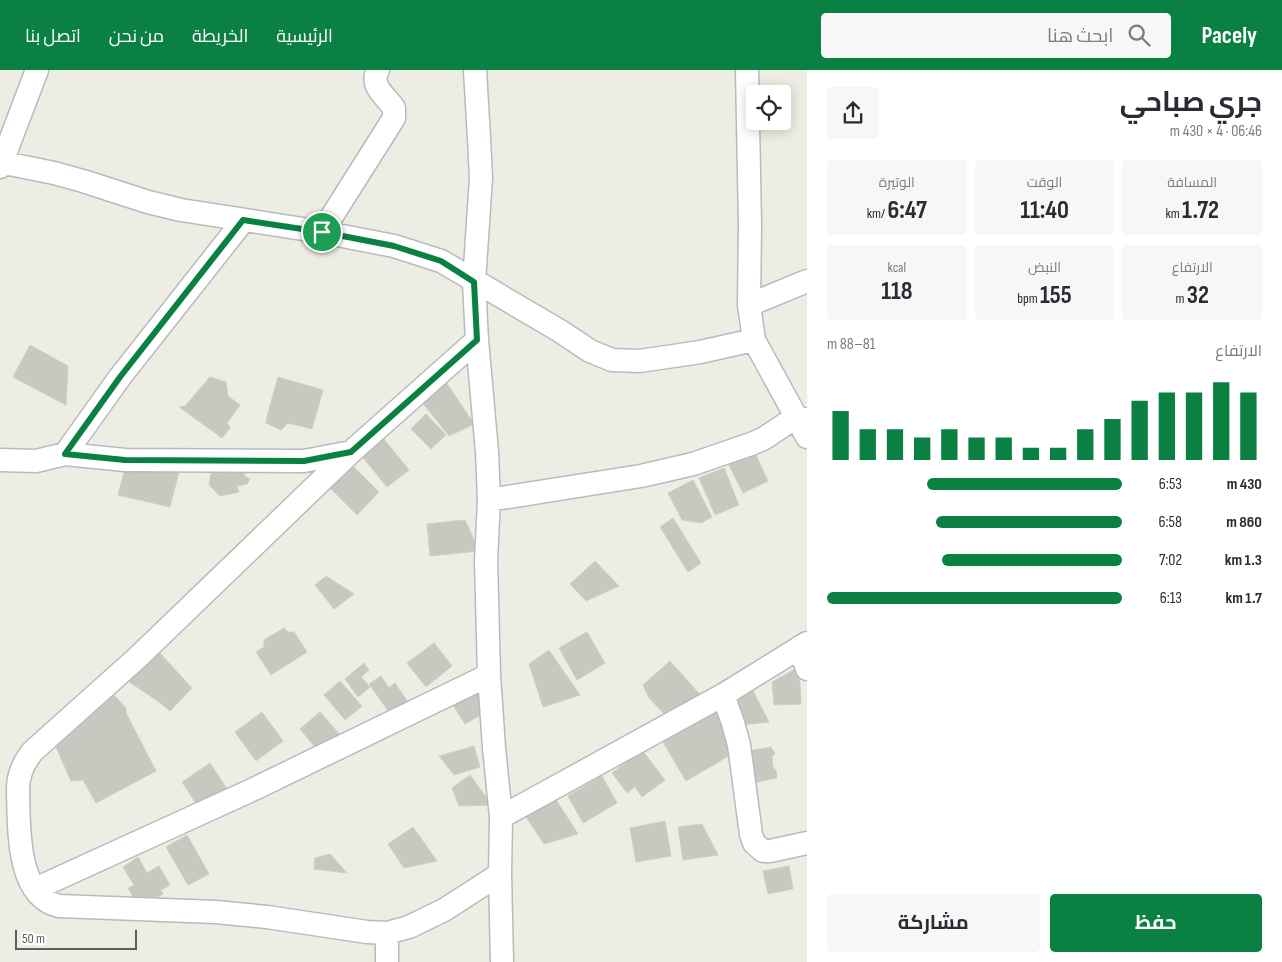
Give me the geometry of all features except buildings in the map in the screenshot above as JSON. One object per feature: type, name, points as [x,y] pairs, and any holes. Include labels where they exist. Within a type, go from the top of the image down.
[{"type":"street","points":[[37,70],[1,164],[54,173],[148,202],[181,210],[322,232],[394,246],[420,254],[441,261],[590,351],[612,360],[639,361],[700,352],[754,340]]},
{"type":"street","points":[[322,232],[394,118],[394,108],[380,92],[374,80],[378,70]]},
{"type":"street","points":[[475,70],[481,178],[474,282],[489,500],[486,560],[489,675],[501,817],[502,962]]},
{"type":"street","points":[[747,70],[750,225],[749,305],[754,340],[801,419],[807,437]]},
{"type":"street","points":[[65,454],[120,377],[243,220]]},
{"type":"street","points":[[749,305],[807,281]]},
{"type":"street","points":[[477,340],[351,452],[137,658],[34,751],[26,760],[18,783],[20,844],[25,867],[35,890],[52,905],[216,912],[267,917],[367,932],[387,933],[410,927],[444,910],[500,874]]},
{"type":"street","points":[[489,500],[641,476],[693,464],[757,441],[801,419]]},
{"type":"street","points":[[0,460],[36,460],[65,454],[125,460],[304,461],[351,452]]},
{"type":"street","points":[[501,817],[723,695],[804,645],[807,669]]},
{"type":"street","points":[[35,890],[254,789],[489,675]]},
{"type":"street","points":[[723,695],[738,744],[751,834],[754,843],[763,851],[807,843]]},
{"type":"street","points":[[387,933],[387,962]]},
{"type":"route","points":[[243,220],[322,232],[394,246],[441,261],[457,270],[474,282],[477,340],[351,452],[304,461],[125,460],[65,454],[120,377],[243,220]]}]
